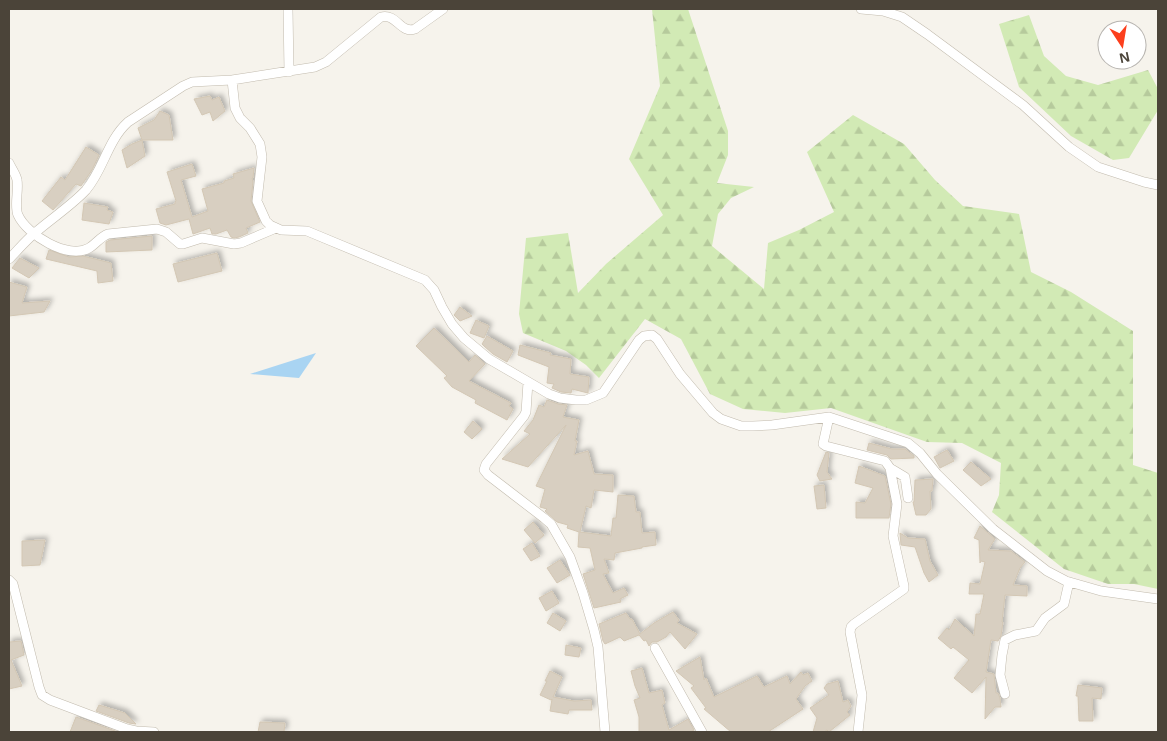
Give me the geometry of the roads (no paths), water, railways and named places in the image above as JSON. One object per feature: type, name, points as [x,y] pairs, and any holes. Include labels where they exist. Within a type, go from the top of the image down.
[{"type":"street","points":[[288,9],[290,72]]},
{"type":"street","points":[[9,259],[33,234],[80,196],[89,186],[113,140],[128,122],[183,86],[192,82],[232,80],[316,67],[326,62],[381,17],[390,17],[406,30],[411,30],[443,9]]},
{"type":"street","points":[[861,9],[883,11],[902,17],[1023,105],[1069,147],[1098,167],[1158,185]]},
{"type":"street","points":[[232,80],[235,108],[240,118],[252,131],[262,150],[257,201],[270,225],[281,230],[308,230],[425,280],[434,290],[452,324],[464,338],[489,359],[549,394],[560,398],[586,400],[602,393],[639,340],[644,336],[652,335],[657,339],[680,374],[713,413],[721,419],[741,426],[753,426],[829,418],[908,443],[920,453],[993,530],[1047,571],[1068,582],[1101,591],[1158,599]]},
{"type":"street","points":[[9,163],[17,180],[18,215],[33,234],[54,246],[79,250],[89,248],[102,236],[108,234],[157,229],[166,232],[180,244],[202,238],[234,244],[276,228]]},
{"type":"street","points":[[528,382],[526,412],[486,464],[484,470],[551,524],[570,557],[583,593],[598,647],[605,732]]},
{"type":"street","points":[[829,418],[823,442],[824,445],[885,461],[890,468],[905,477],[908,498]]},
{"type":"street","points":[[858,732],[862,695],[850,632],[851,627],[904,589],[893,536],[897,504],[890,468]]},
{"type":"street","points":[[9,580],[13,584],[42,695],[50,700],[136,732],[154,732]]},
{"type":"street","points":[[1005,694],[1000,675],[1005,640],[1015,635],[1036,631],[1045,618],[1064,604],[1068,582]]},
{"type":"street","points":[[655,648],[702,732]]},
{"type":"water","points":[[316,353],[299,378],[250,374]]}]
